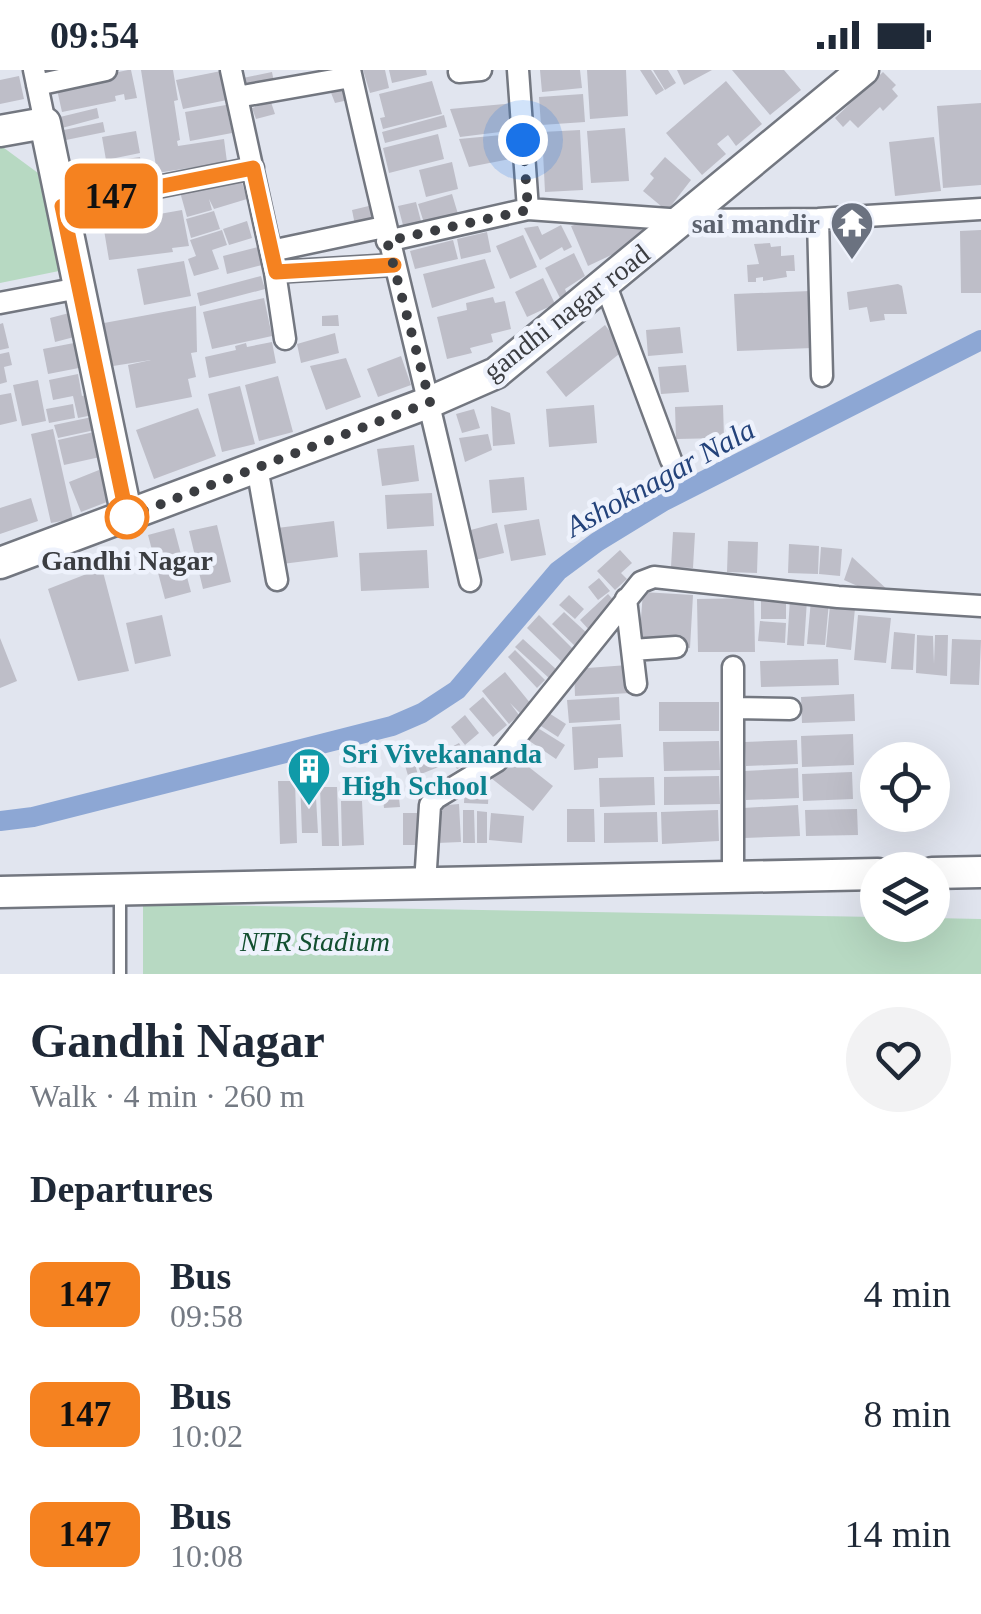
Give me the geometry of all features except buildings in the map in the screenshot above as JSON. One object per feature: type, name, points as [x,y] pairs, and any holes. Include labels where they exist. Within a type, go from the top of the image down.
[{"type":"street","points":[[106,70],[36,77],[127,517]]},
{"type":"street","points":[[232,70],[276,272],[286,339]]},
{"type":"street","points":[[458,72],[482,70]]},
{"type":"street","points":[[518,70],[528,210]]},
{"type":"street","name":"gandhi nagar road","points":[[0,563],[430,402],[496,373],[863,70]]},
{"type":"street","points":[[237,97],[350,73],[470,581]]},
{"type":"street","points":[[0,131],[45,123]]},
{"type":"street","points":[[62,206],[253,168]]},
{"type":"street","points":[[271,250],[528,210],[684,220],[818,219],[981,209]]},
{"type":"street","points":[[818,219],[822,376]]},
{"type":"street","points":[[276,272],[394,265]]},
{"type":"street","points":[[605,283],[671,460]]},
{"type":"street","points":[[0,302],[79,288]]},
{"type":"street","points":[[256,466],[277,580]]},
{"type":"street","points":[[425,884],[430,805],[496,760],[641,582],[654,577],[838,598],[981,606]]},
{"type":"street","points":[[626,599],[636,684]]},
{"type":"street","points":[[632,650],[676,648]]},
{"type":"street","points":[[732,667],[733,878]]},
{"type":"street","points":[[733,708],[790,709]]},
{"type":"street","points":[[950,873],[981,872]]},
{"type":"street","points":[[0,892],[860,874]]},
{"type":"lane","points":[[120,889],[120,974]]},
{"type":"green space","points":[[0,145],[38,173],[59,271],[0,283]]},
{"type":"green space","name":"NTR Stadium","points":[[143,904],[860,917],[860,942],[950,942],[950,918],[981,919],[981,974],[143,974]]},
{"type":"waterway","name":"Ashoknagar Nala","points":[[0,821],[33,817],[392,726],[422,713],[457,690],[558,571],[597,542],[664,501],[981,340]]},
{"type":"bus line","name":"147","points":[[127,517],[62,206],[253,168],[276,272],[394,265]]},
{"type":"place","name":"sai mandir","points":[[852,261]]},
{"type":"place","name":"Gandhi Nagar","points":[[127,517]]},
{"type":"place","name":"Sri Vivekananda High School","points":[[309,807]]},
{"type":"route","points":[[127,517],[430,402],[387,241],[528,210],[523,140]]}]
